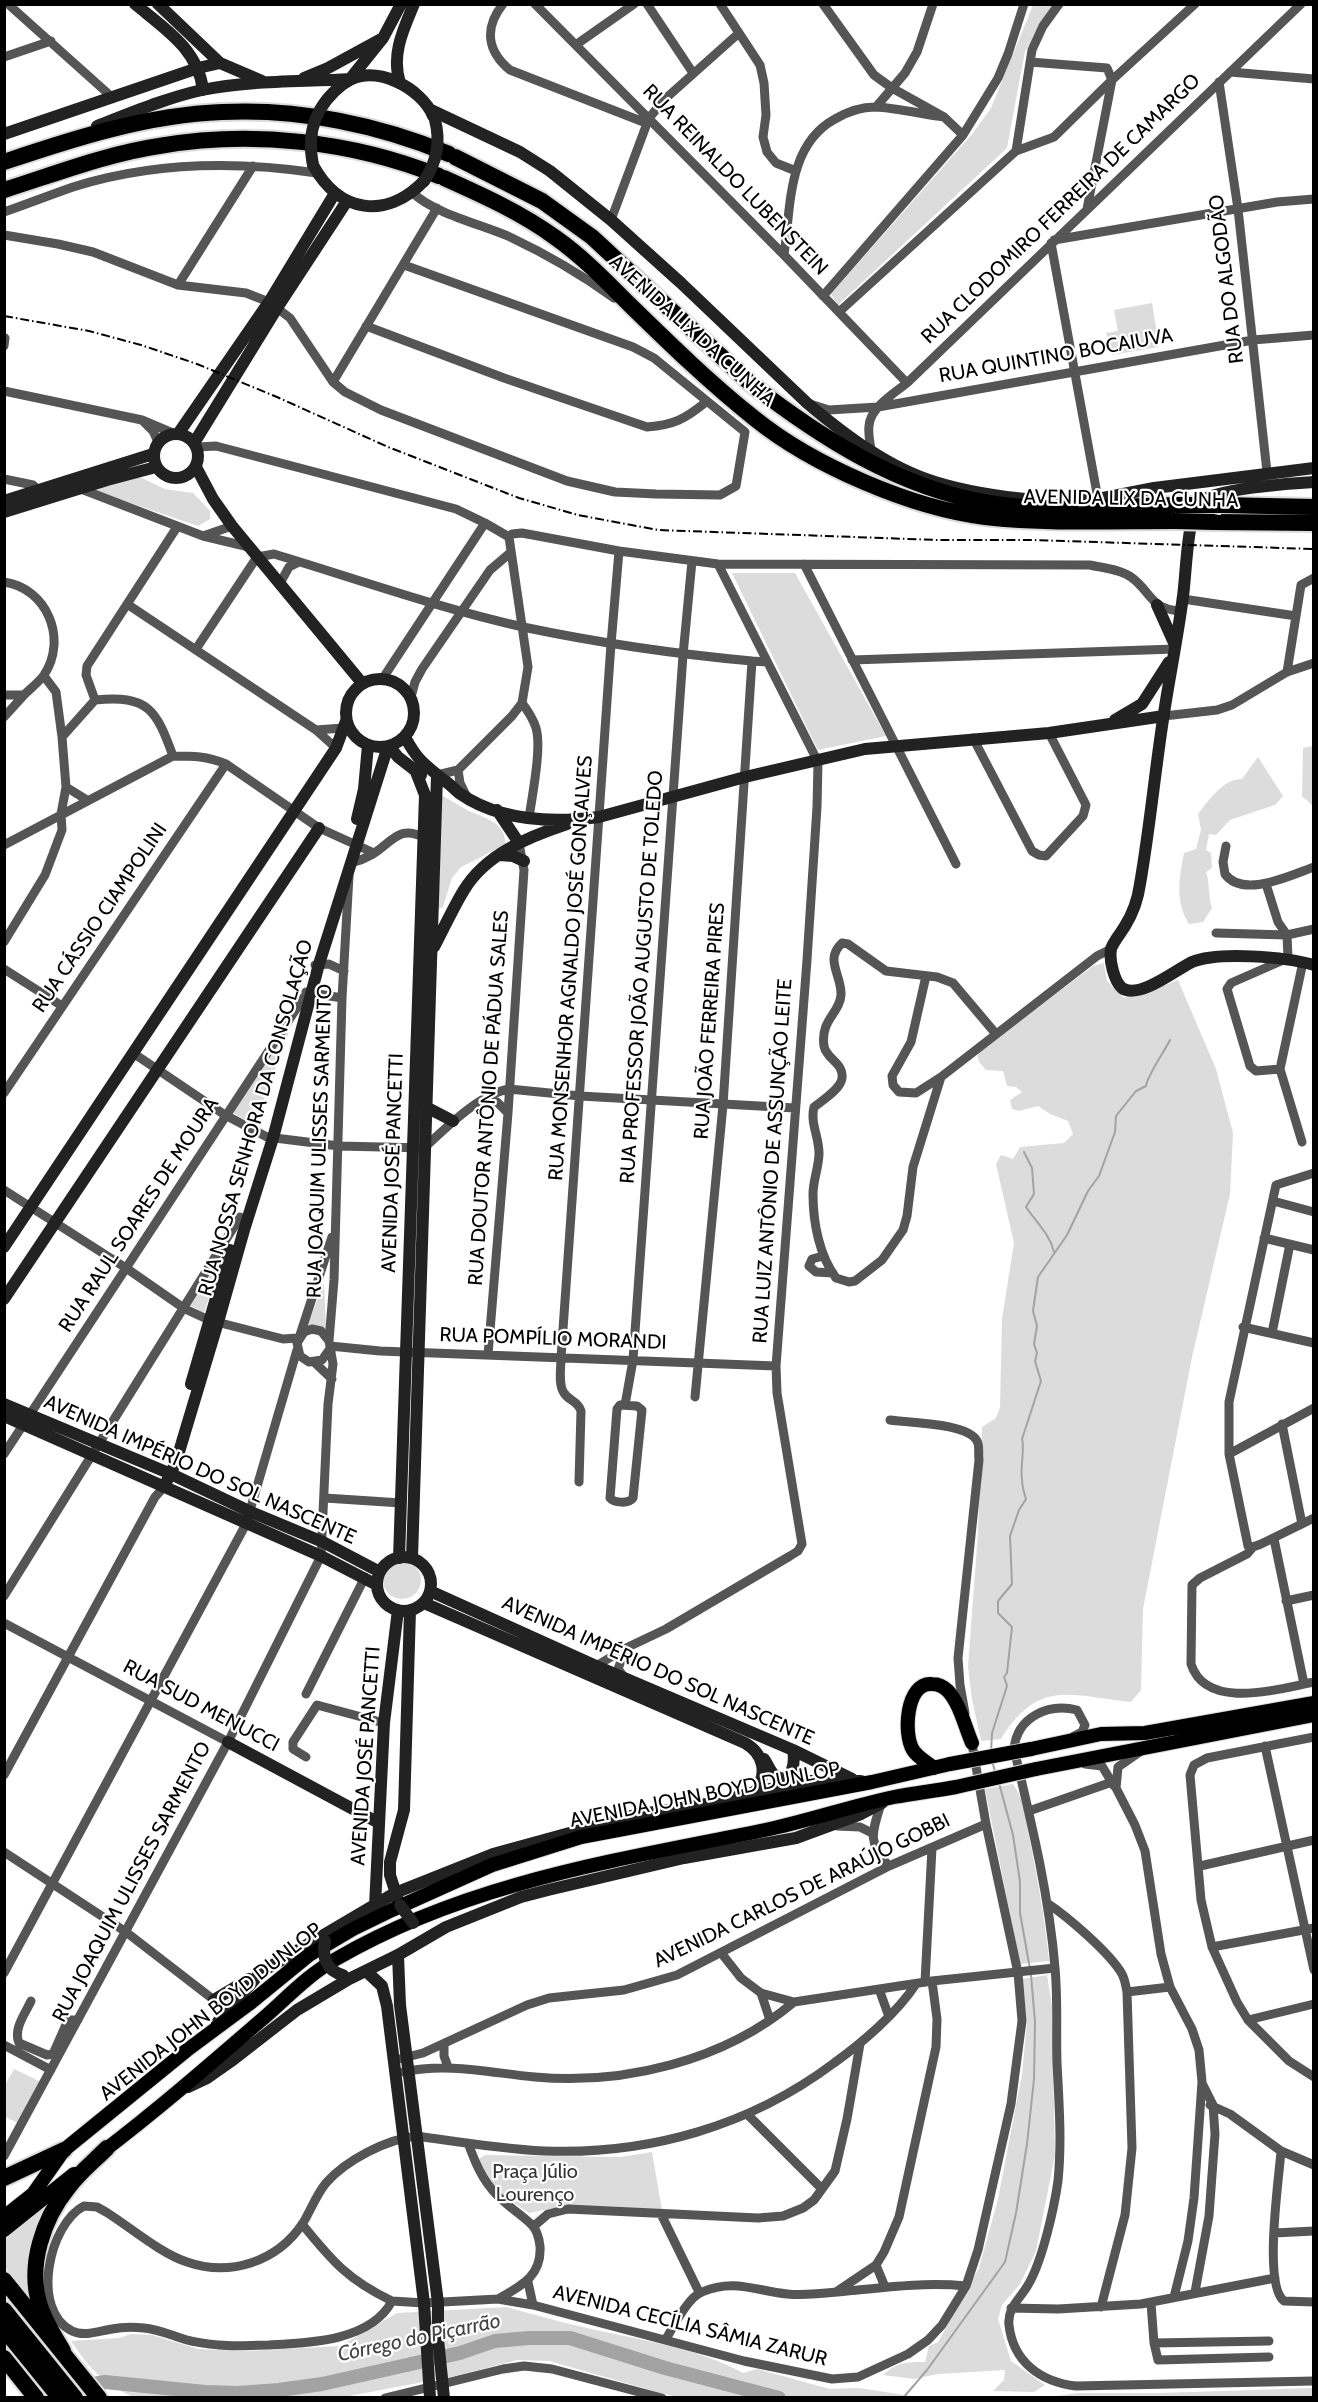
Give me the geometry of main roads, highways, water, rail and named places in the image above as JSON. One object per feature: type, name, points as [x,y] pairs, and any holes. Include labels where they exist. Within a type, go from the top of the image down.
[{"type":"highway","name":"AVENIDA LIX DA CUNHA","points":[[4,162],[50,147],[141,123],[190,114],[255,112],[302,115],[373,128],[452,155],[542,201],[568,219],[639,279],[750,382],[792,414],[859,457],[909,481],[990,504],[1176,513],[1214,522],[1314,523]]},
{"type":"highway","name":"AVENIDA LIX DA CUNHA","points":[[4,190],[97,160],[148,148],[200,140],[279,141],[358,151],[397,161],[436,178],[525,218],[555,237],[755,420],[807,453],[874,485],[930,504],[986,517],[1054,522],[1176,513],[1221,505],[1314,507]]},
{"type":"highway","points":[[934,482],[1018,506],[1061,501]]},
{"type":"highway","points":[[63,2351],[45,2319],[38,2298],[36,2278],[41,2241],[51,2214],[64,2193],[107,2148]]},
{"type":"highway","points":[[4,2178],[64,2150]]},
{"type":"highway","points":[[4,2280],[99,2397]]},
{"type":"highway","points":[[4,2310],[44,2368],[60,2397]]},
{"type":"highway","points":[[4,2329],[75,2397]]},
{"type":"highway","points":[[4,2358],[36,2396]]},
{"type":"highway","points":[[4,2369],[36,2396]]},
{"type":"main road","points":[[135,4],[185,46],[198,68],[203,90]]},
{"type":"main road","points":[[50,147],[76,134],[152,105],[203,90],[266,82],[346,82],[375,76],[400,83],[422,98],[433,115],[438,141],[435,162],[436,178],[395,202],[376,206],[347,201],[335,194],[315,169],[310,139],[317,113],[324,102],[346,82],[382,38],[401,4]]},
{"type":"main road","points":[[400,83],[395,69],[396,57],[414,4]]},
{"type":"main road","points":[[163,6],[220,63],[266,82]]},
{"type":"main road","points":[[291,83],[328,68],[382,38]]},
{"type":"main road","points":[[4,134],[198,68],[220,63]]},
{"type":"main road","points":[[433,115],[520,152],[550,171],[611,220],[829,421],[881,458],[934,482],[1004,496],[1061,501],[1098,499],[1267,472],[1311,468]]},
{"type":"main road","points":[[195,445],[335,194]]},
{"type":"main road","points":[[177,434],[347,201]]},
{"type":"main road","points":[[4,501],[39,491],[156,448],[166,436],[177,434],[190,439],[195,445],[198,457],[196,467],[213,499],[232,526],[362,683]]},
{"type":"main road","points":[[156,448],[156,467]]},
{"type":"main road","points":[[156,467],[170,478],[182,478],[191,482],[213,499]]},
{"type":"main road","points":[[4,512],[156,467]]},
{"type":"main road","points":[[182,478],[196,467]]},
{"type":"main road","points":[[1249,488],[1311,468]]},
{"type":"main road","points":[[1308,963],[1288,958],[1235,957],[1193,961],[1162,980],[1141,989],[1130,990],[1123,989],[1117,981],[1112,966],[1111,949],[1126,926],[1138,896],[1183,598],[1191,530],[1197,505],[1200,500],[1211,495],[1249,488],[1314,482]]},
{"type":"main road","points":[[1157,605],[1174,650]]},
{"type":"main road","points":[[1102,725],[1142,704],[1174,650]]},
{"type":"main road","points":[[4,1247],[336,748],[345,725],[347,699],[362,683],[383,678],[394,681],[411,697],[414,718],[411,728],[405,737],[388,746],[368,745],[354,736],[345,725]]},
{"type":"main road","points":[[388,746],[398,758],[416,772],[497,810],[529,818],[576,820],[599,817],[745,777],[818,762],[865,749],[1049,733],[1164,716]]},
{"type":"main road","points":[[1102,725],[1149,727],[1155,731],[1161,746]]},
{"type":"main road","points":[[405,737],[422,764],[437,780]]},
{"type":"main road","name":"RUA NOSSA SENHORA DA CONSOLAÇÃO","points":[[316,965],[350,866],[368,745]]},
{"type":"main road","name":"RUA NOSSA SENHORA DA CONSOLAÇÃO","points":[[160,1485],[168,1473],[270,1138],[307,994],[388,746]]},
{"type":"main road","name":"AVENIDA JOSÉ PANCETTI","points":[[406,1558],[425,795],[416,772]]},
{"type":"main road","name":"AVENIDA JOSÉ PANCETTI","points":[[418,1147],[426,1107],[437,780]]},
{"type":"main road","points":[[497,810],[519,843]]},
{"type":"main road","points":[[432,951],[465,889],[482,868],[530,837],[576,820]]},
{"type":"main road","points":[[4,1299],[319,828]]},
{"type":"main road","points":[[500,855],[513,856],[524,861]]},
{"type":"main road","points":[[426,1107],[453,1121]]},
{"type":"main road","name":"RUA NOSSA SENHORA DA CONSOLAÇÃO","points":[[214,1321],[240,1217],[270,1138]]},
{"type":"main road","name":"AVENIDA JOSÉ PANCETTI","points":[[406,1558],[401,1503],[412,1352]]},
{"type":"main road","name":"AVENIDA IMPÉRIO DO SOL NASCENTE","points":[[4,1404],[27,1421]]},
{"type":"main road","name":"AVENIDA IMPÉRIO DO SOL NASCENTE","points":[[4,1416],[27,1421],[96,1450],[168,1473],[321,1556],[365,1577],[379,1578]]},
{"type":"main road","name":"AVENIDA IMPÉRIO DO SOL NASCENTE","points":[[96,1450],[160,1485],[323,1542],[379,1578]]},
{"type":"main road","points":[[406,1558],[420,1562],[427,1570],[431,1580],[430,1591],[424,1603],[404,1610],[383,1601],[379,1578],[387,1563],[406,1558]]},
{"type":"main road","name":"AVENIDA IMPÉRIO DO SOL NASCENTE","points":[[430,1591],[596,1666],[793,1750],[855,1780],[872,1782]]},
{"type":"main road","name":"AVENIDA IMPÉRIO DO SOL NASCENTE","points":[[424,1603],[746,1743],[761,1757]]},
{"type":"main road","name":"AVENIDA JOSÉ PANCETTI","points":[[375,1906],[384,1723],[404,1610]]},
{"type":"main road","name":"AVENIDA JOSÉ PANCETTI","points":[[402,1952],[412,1942],[412,1923],[398,1899],[390,1875],[390,1862],[404,1810],[404,1610]]},
{"type":"main road","points":[[934,1768],[916,1754],[909,1740],[909,1708],[913,1696],[921,1686],[931,1683],[947,1690],[953,1698],[972,1743]]},
{"type":"main road","name":"AVENIDA JOHN BOYD DUNLOP","points":[[4,2217],[33,2194],[64,2150],[309,1955],[353,1929],[492,1865],[581,1837],[626,1827],[731,1810],[1101,1734],[1145,1733],[1314,1702]]},
{"type":"main road","name":"AVENIDA JOHN BOYD DUNLOP","points":[[4,2229],[149,2116],[263,2018],[303,1980],[336,1959],[420,1918],[527,1880],[631,1856],[786,1825],[894,1797],[956,1787],[1059,1764],[1314,1715]]},
{"type":"main road","name":"RUA SUD MENUCCI","points":[[228,1742],[380,1823]]},
{"type":"main road","points":[[761,1757],[777,1778],[783,1778],[788,1776],[794,1768],[793,1750]]},
{"type":"main road","points":[[755,1792],[762,1780],[761,1757]]},
{"type":"main road","points":[[214,2000],[333,1928],[375,1906],[398,1899],[502,1851],[635,1815],[713,1803],[812,1781],[855,1780]]},
{"type":"main road","name":"AVENIDA JOHN BOYD DUNLOP","points":[[175,2093],[207,2078],[297,2010],[446,1927],[521,1897],[674,1860],[796,1838],[825,1828],[894,1797]]},
{"type":"main road","points":[[333,1928],[325,1941],[323,1950],[327,1964],[335,1973],[343,1975],[366,1971],[382,1986],[401,2059]]},
{"type":"main road","points":[[402,1952],[398,1982],[403,2138],[424,2303],[442,2386]]},
{"type":"main road","points":[[188,2050],[221,2019],[261,1972]]},
{"type":"main road","points":[[402,2072],[417,2136],[438,2302],[432,2340],[429,2387]]},
{"type":"waterway","points":[[991,1752],[992,1733],[1007,1686],[1004,1677],[1007,1673],[1012,1627],[998,1613],[998,1601],[1012,1584],[1010,1536],[1019,1510],[1026,1499],[1022,1474],[1022,1439],[1041,1381],[1035,1361],[1037,1353],[1034,1344],[1037,1326],[1033,1311],[1038,1277],[1067,1235],[1088,1191],[1099,1176],[1115,1132],[1116,1116],[1136,1091],[1146,1086],[1152,1070],[1170,1040]]},
{"type":"waterway","points":[[1024,1152],[1032,1168],[1034,1194],[1026,1207],[1046,1234],[1054,1252]]},
{"type":"waterway","points":[[992,1760],[995,1772]]},
{"type":"waterway","points":[[999,1783],[1013,1835],[1020,1882],[1020,1913],[1030,1969]]},
{"type":"waterway","points":[[903,2398],[927,2370],[1005,2262],[1016,2213],[1027,2144],[1034,2079],[1035,2022],[1031,1975]]},
{"type":"waterway","name":"Córrego do Piçarrão","points":[[66,2398],[82,2386],[105,2382],[205,2392],[238,2393],[279,2390],[322,2384],[460,2353],[495,2341],[529,2338],[570,2338],[665,2368],[779,2398]]},
{"type":"railway","points":[[4,316],[89,331],[141,345],[197,364],[388,447],[519,498],[578,515],[658,530],[938,540],[1032,540],[1314,549]]},
{"type":"park label","name":"Praça Júlio Lourenço","points":[[535,2184]]}]
